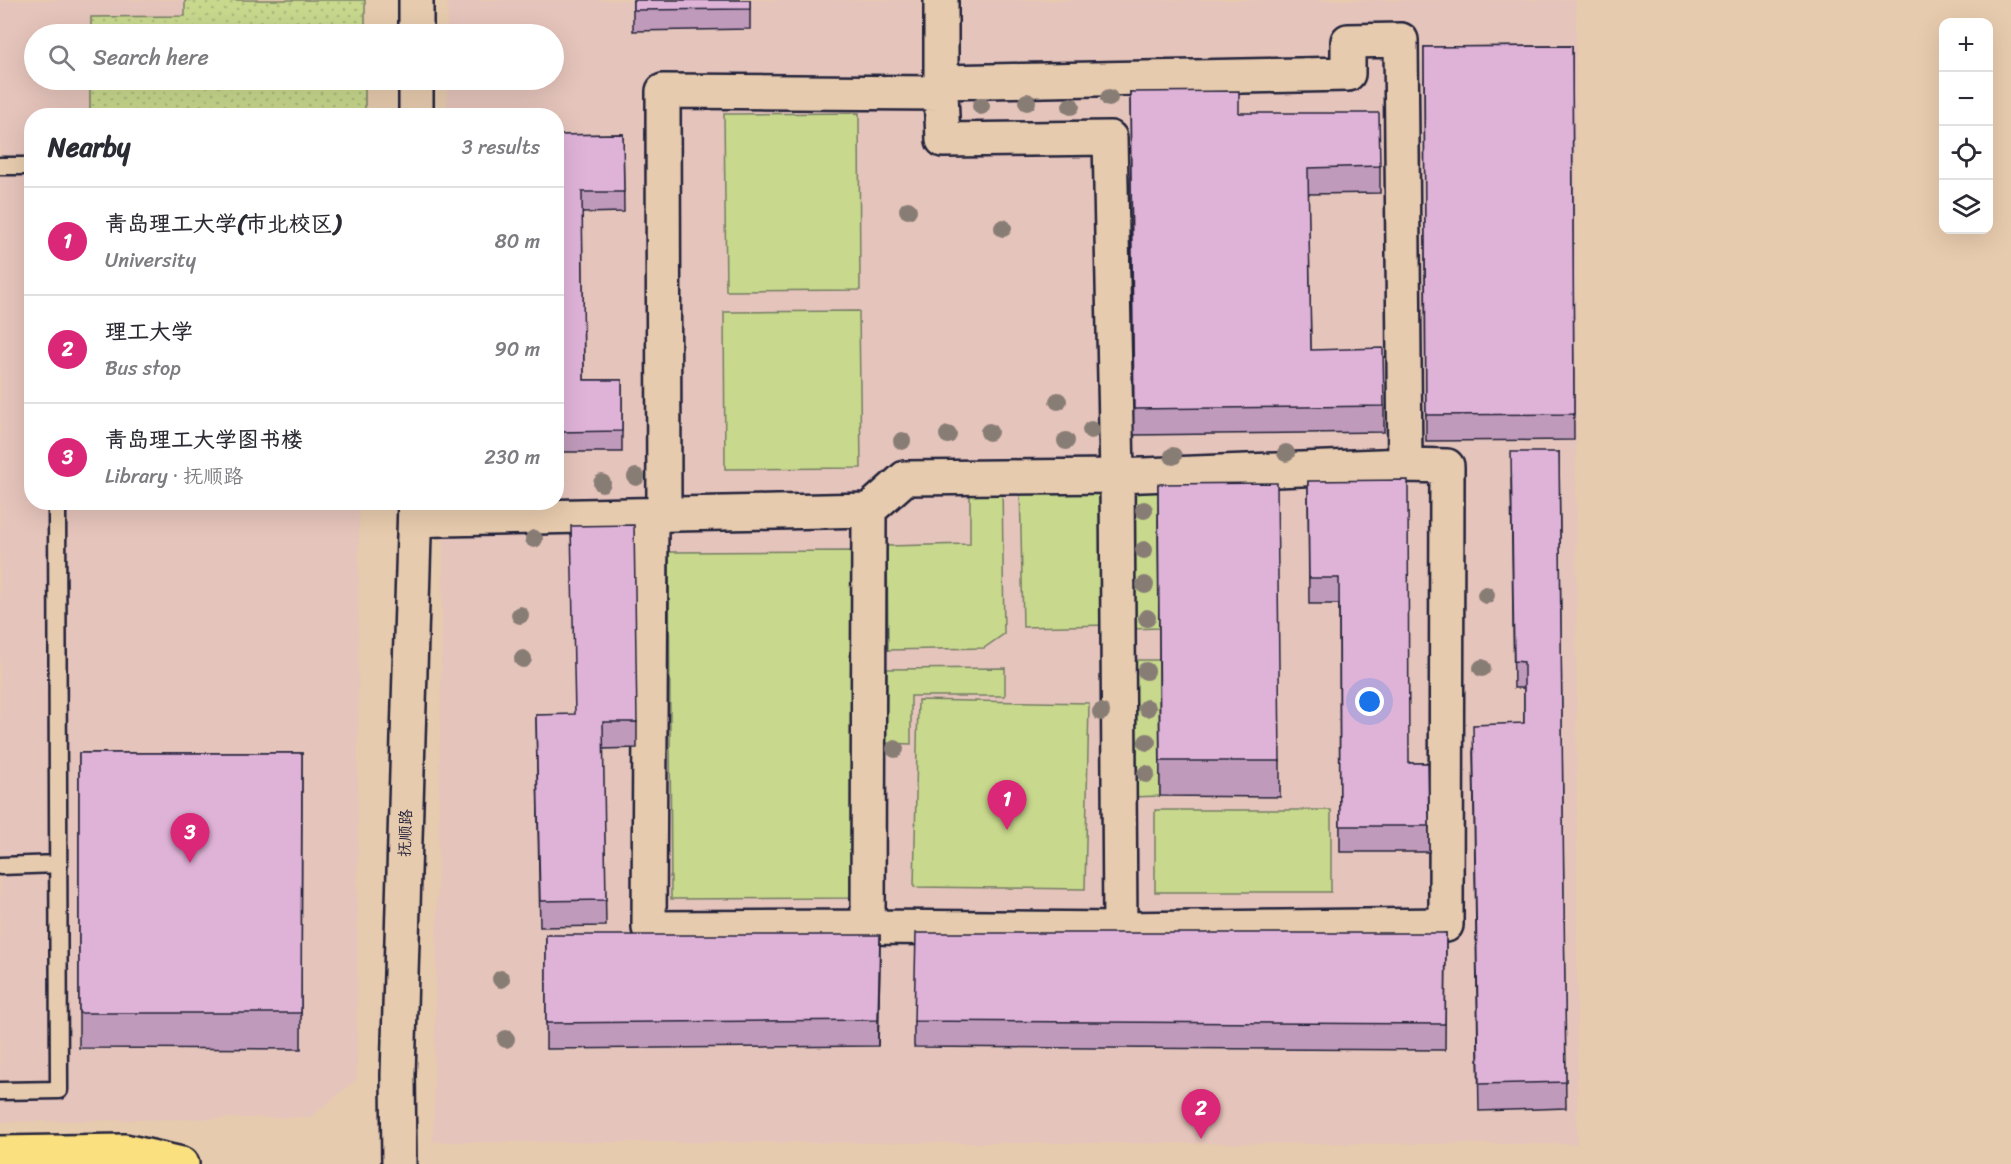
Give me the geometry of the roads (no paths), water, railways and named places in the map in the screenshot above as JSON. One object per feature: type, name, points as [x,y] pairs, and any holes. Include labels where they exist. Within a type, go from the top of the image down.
[{"type":"main road","points":[[0,1153],[125,1151],[182,1164]]},
{"type":"street","points":[[416,0],[416,24]]},
{"type":"street","points":[[941,0],[943,140],[1110,138],[1117,476],[1120,929]]},
{"type":"street","points":[[425,514],[658,515],[869,510],[905,478],[1117,476],[1404,465],[1447,466],[1446,925],[1120,929],[649,928],[658,515],[663,90],[941,88],[1348,74],[1348,41],[1401,40],[1404,465]]},
{"type":"street","points":[[416,90],[416,108]]},
{"type":"street","points":[[868,927],[869,510]]},
{"type":"street","name":"抚顺路","points":[[399,1164],[398,1075],[425,514]]},
{"type":"lane","points":[[0,166],[24,166]]},
{"type":"lane","points":[[0,1091],[59,1090],[57,510]]},
{"type":"lane","points":[[0,866],[59,864]]},
{"type":"place","name":"青岛理工大学(市北校区)","points":[[1007,830]]},
{"type":"place","name":"青岛理工大学图书楼","points":[[190,863]]},
{"type":"place","name":"理工大学","points":[[1201,1139]]}]
